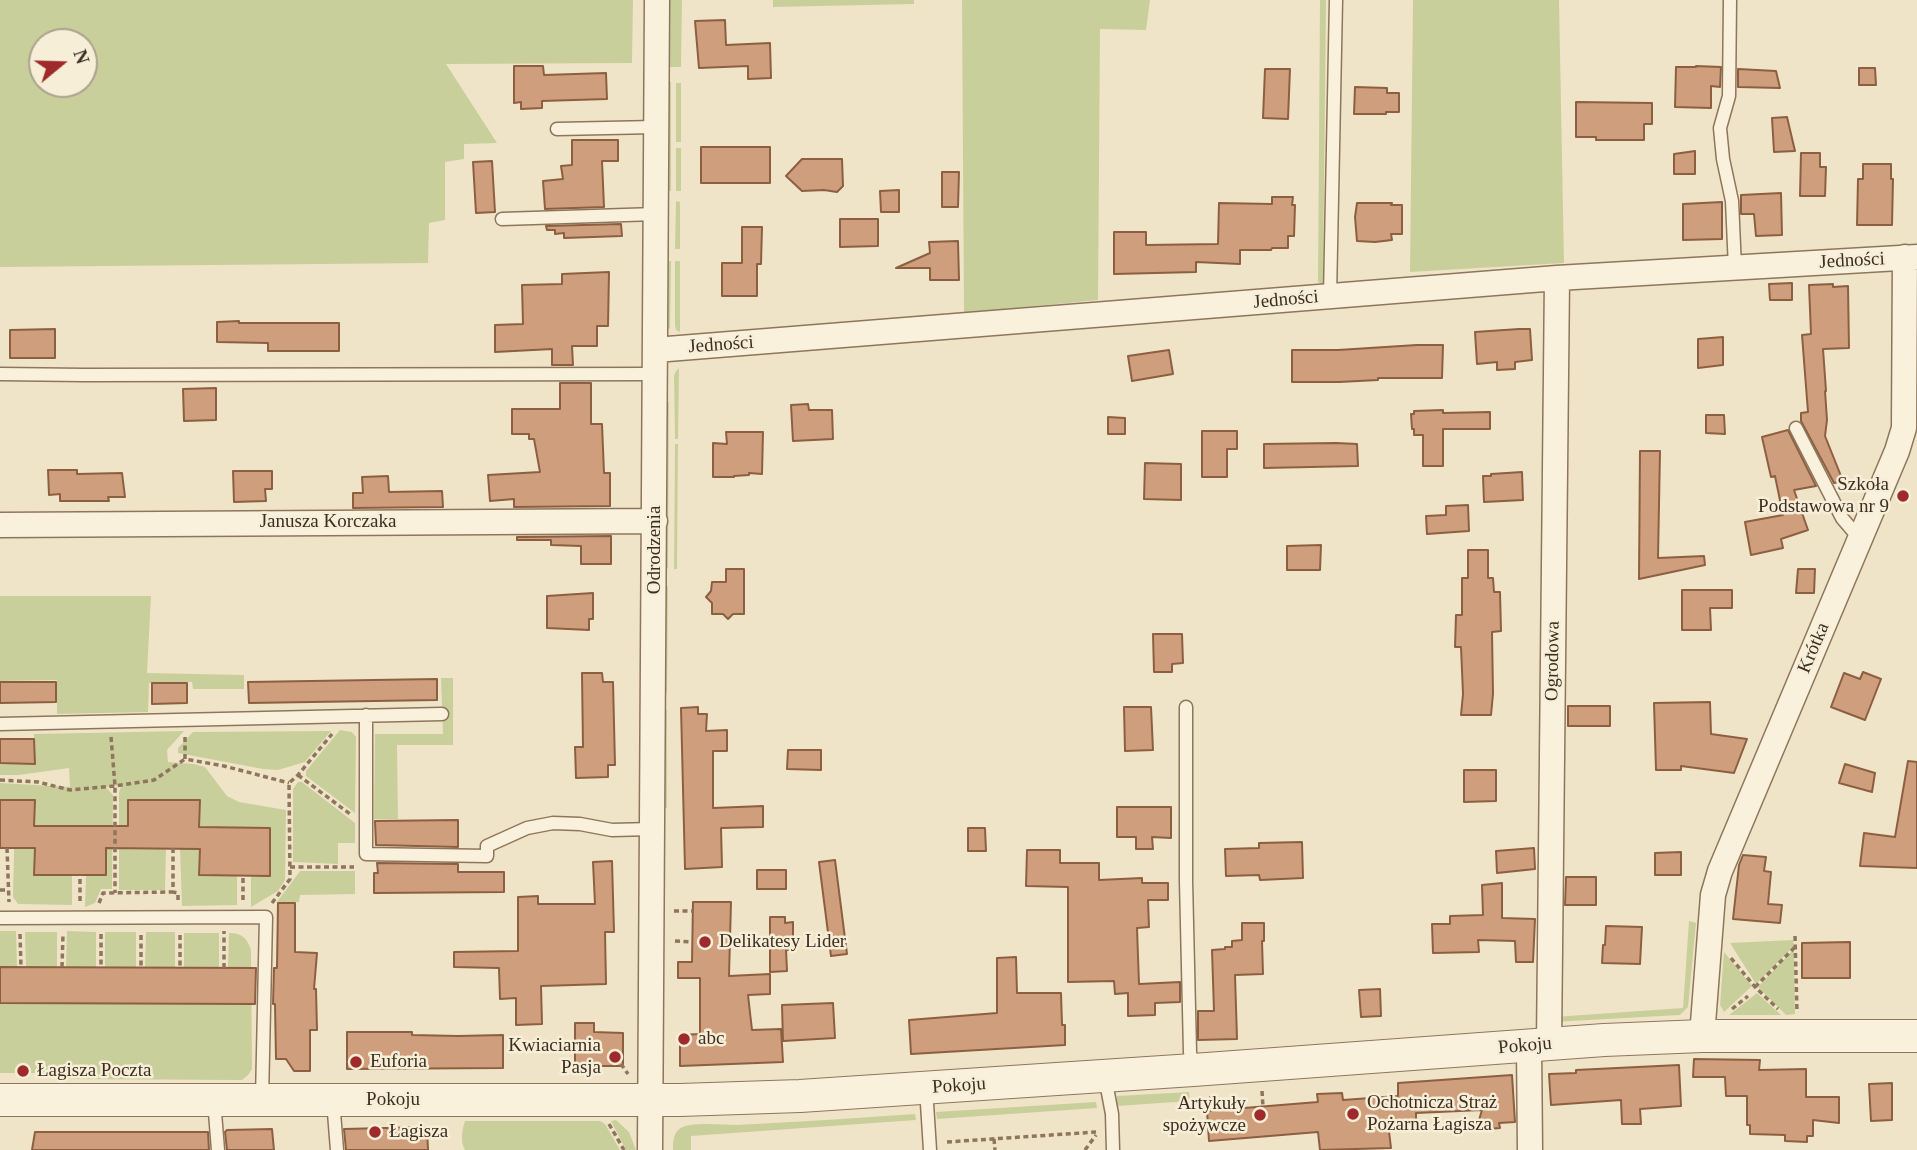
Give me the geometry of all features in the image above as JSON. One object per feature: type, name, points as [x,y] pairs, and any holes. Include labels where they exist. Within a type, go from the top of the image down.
[{"type":"street","name":"Odrodzenia","points":[[650,1150],[657,0]]},
{"type":"street","name":"Jedności","points":[[656,362],[1330,296],[1557,278],[1911,257]]},
{"type":"street","name":"Krótka","points":[[1702,1036],[1713,895],[1720,871],[1897,451],[1904,428],[1911,257]]},
{"type":"street","name":"Ogrodowa","points":[[1530,1150],[1539,1045],[1557,278]]},
{"type":"street","name":"Janusza Korczaka","points":[[0,524],[655,521]]},
{"type":"street","name":"Pokoju","points":[[0,1100],[649,1100],[800,1096],[1105,1076],[1201,1078],[1604,1040],[1702,1036],[1917,1036]]},
{"type":"lane","points":[[1330,296],[1336,0]]},
{"type":"lane","points":[[1730,0],[1729,96],[1720,128],[1732,201],[1735,268]]},
{"type":"lane","points":[[557,129],[656,127]]},
{"type":"lane","points":[[502,219],[656,214]]},
{"type":"lane","points":[[0,374],[84,376],[656,362]]},
{"type":"lane","points":[[1797,428],[1842,518],[1860,539]]},
{"type":"lane","points":[[1186,707],[1190,1052],[1201,1078]]},
{"type":"lane","points":[[0,724],[442,714]]},
{"type":"lane","points":[[366,715],[366,854],[487,856],[487,846],[527,828],[553,823],[580,824],[612,830],[652,829]]},
{"type":"lane","points":[[0,918],[266,917],[262,1100]]},
{"type":"lane","points":[[1105,1076],[1112,1114],[1113,1150]]},
{"type":"lane","points":[[926,1088],[930,1147]]},
{"type":"lane","points":[[214,1100],[218,1150]]},
{"type":"lane","points":[[333,1100],[337,1150]]},
{"type":"path","points":[[266,917],[267,909],[290,879],[289,783],[347,715]]},
{"type":"path","points":[[184,721],[186,759]]},
{"type":"path","points":[[109,722],[115,786],[115,892]]},
{"type":"path","points":[[0,779],[38,782],[70,790],[115,786],[154,780],[186,759],[289,783]]},
{"type":"path","points":[[298,775],[355,818],[366,822]]},
{"type":"path","points":[[0,890],[7,890],[7,848]]},
{"type":"path","points":[[99,904],[103,893],[173,892],[173,848]]},
{"type":"path","points":[[289,867],[355,867],[366,854]]},
{"type":"path","points":[[79,909],[80,875]]},
{"type":"path","points":[[243,876],[243,909]]},
{"type":"path","points":[[682,911],[693,912]]},
{"type":"path","points":[[20,929],[21,967]]},
{"type":"path","points":[[62,967],[63,929]]},
{"type":"path","points":[[101,929],[101,968]]},
{"type":"path","points":[[141,929],[141,968]]},
{"type":"path","points":[[180,929],[180,968]]},
{"type":"path","points":[[213,929],[231,929]]},
{"type":"path","points":[[224,929],[224,968]]},
{"type":"path","points":[[1795,936],[1797,1018]]},
{"type":"path","points":[[680,942],[692,942]]},
{"type":"path","points":[[1755,987],[1796,946]]},
{"type":"path","points":[[1730,957],[1779,1010]]},
{"type":"path","points":[[1730,1011],[1748,996]]},
{"type":"path","points":[[621,1064],[629,1075]]},
{"type":"path","points":[[1201,1078],[1212,1111]]},
{"type":"path","points":[[1261,1083],[1263,1107]]},
{"type":"path","points":[[930,1147],[994,1139],[1098,1132]]},
{"type":"path","points":[[994,1139],[995,1150]]},
{"type":"green space","points":[[0,0],[633,0],[632,63],[446,64],[497,143],[464,144],[464,159],[445,162],[445,220],[429,223],[428,263],[0,267]]},
{"type":"green space","points":[[667,0],[682,0],[681,67],[667,67]]},
{"type":"green space","points":[[773,0],[914,0],[914,4],[773,7]]},
{"type":"green space","points":[[962,0],[1150,0],[1146,30],[1100,29],[1098,300],[964,313]]},
{"type":"green space","points":[[1320,0],[1326,0],[1323,285],[1318,282]]},
{"type":"green space","points":[[1413,0],[1559,0],[1564,263],[1410,272]]},
{"type":"green space","points":[[667,82],[671,82],[671,191],[666,191]]},
{"type":"green space","points":[[676,83],[681,83],[681,142],[676,142]]},
{"type":"green space","points":[[676,148],[681,148],[681,191],[676,191]]},
{"type":"green space","points":[[676,201],[680,202],[680,249],[675,249]]},
{"type":"green space","points":[[666,261],[671,261],[670,329],[667,327]]},
{"type":"green space","points":[[675,261],[680,261],[680,332],[675,325]]},
{"type":"green space","points":[[679,368],[678,439],[675,439],[674,376]]},
{"type":"green space","points":[[665,402],[669,402],[668,568],[665,569]]},
{"type":"green space","points":[[675,444],[678,444],[677,569],[674,569]]},
{"type":"green space","points":[[665,586],[668,586],[667,693],[664,692]]},
{"type":"green space","points":[[0,596],[151,596],[147,673],[244,675],[244,689],[193,689],[192,682],[149,683],[148,712],[57,714],[57,680],[0,681]]},
{"type":"green space","points":[[441,678],[453,678],[453,745],[397,745],[398,819],[374,819],[375,734],[443,734]]},
{"type":"green space","points":[[664,710],[667,710],[667,808],[664,808]]},
{"type":"green space","points":[[340,730],[352,732],[356,737],[355,813],[306,776],[306,771]]},
{"type":"green space","points":[[184,731],[167,750],[168,762],[205,767],[227,796],[239,802],[286,810],[285,880],[278,891],[251,907],[251,876],[271,875],[270,827],[200,827],[199,800],[129,800],[127,848],[166,848],[165,890],[119,890],[119,793],[123,785],[106,787],[113,795],[112,889],[101,889],[95,903],[85,907],[86,876],[106,875],[106,827],[35,825],[34,800],[0,800],[0,783],[70,787],[69,768],[0,775],[0,764],[35,764],[34,734]]},
{"type":"green space","points":[[331,731],[305,762],[278,770],[178,753],[178,748],[193,732]]},
{"type":"green space","points":[[298,782],[302,782],[355,823],[355,843],[338,843],[338,864],[293,862],[293,789]]},
{"type":"green space","points":[[34,848],[34,875],[72,876],[72,905],[18,904],[13,897],[14,849]]},
{"type":"green space","points":[[180,849],[200,849],[199,876],[237,876],[237,905],[182,906]]},
{"type":"green space","points":[[300,871],[355,871],[355,894],[300,895],[299,902],[277,902]]},
{"type":"green space","points":[[1689,921],[1696,923],[1688,1007],[1680,1015],[1552,1022],[1554,1017],[1683,1008]]},
{"type":"green space","points":[[0,931],[16,931],[17,967],[0,967]]},
{"type":"green space","points":[[67,931],[96,932],[96,967],[66,967]]},
{"type":"green space","points":[[25,932],[57,932],[57,967],[26,967]]},
{"type":"green space","points":[[105,932],[136,932],[136,967],[105,967]]},
{"type":"green space","points":[[146,932],[175,932],[175,967],[145,967]]},
{"type":"green space","points":[[184,933],[219,933],[219,967],[184,967]]},
{"type":"green space","points":[[229,933],[243,937],[251,950],[252,1069],[242,1080],[63,1079],[52,1073],[0,1073],[0,1004],[247,1004],[248,968],[228,967]]},
{"type":"green space","points":[[1793,940],[1794,946],[1756,984],[1730,943]]},
{"type":"green space","points":[[1794,949],[1795,1014],[1786,1015],[1758,987]]},
{"type":"green space","points":[[1724,952],[1752,986],[1724,1012],[1720,1005]]},
{"type":"green space","points":[[1757,993],[1781,1015],[1729,1015]]},
{"type":"green space","points":[[1189,1092],[1190,1101],[1117,1106],[1117,1096]]},
{"type":"green space","points":[[1096,1102],[1097,1108],[937,1119],[936,1112]]},
{"type":"green space","points":[[915,1114],[916,1120],[691,1136],[691,1150],[673,1150],[675,1134],[688,1125],[737,1125]]},
{"type":"green space","points":[[616,1120],[629,1132],[636,1150],[626,1150],[611,1121]]},
{"type":"green space","points":[[465,1121],[600,1121],[605,1124],[620,1150],[465,1150],[462,1136]]},
{"type":"building","points":[[725,20],[726,45],[770,43],[771,78],[748,79],[748,66],[699,68],[695,21]]},
{"type":"building","points":[[514,66],[543,66],[544,75],[606,73],[607,99],[542,101],[542,108],[521,109],[521,102],[514,103]]},
{"type":"building","points":[[1676,67],[1721,67],[1720,87],[1711,86],[1711,108],[1675,107]]},
{"type":"building","points":[[1859,68],[1875,68],[1876,85],[1859,85]]},
{"type":"building","points":[[1265,69],[1290,69],[1288,119],[1263,118]]},
{"type":"building","points":[[1738,69],[1776,71],[1780,88],[1738,87]]},
{"type":"building","points":[[1355,87],[1387,88],[1387,93],[1399,93],[1399,112],[1354,114]]},
{"type":"building","points":[[1576,102],[1652,103],[1652,124],[1644,124],[1644,140],[1596,140],[1596,137],[1576,137]]},
{"type":"building","points":[[1787,117],[1795,151],[1774,152],[1772,118]]},
{"type":"building","points":[[572,140],[618,140],[618,161],[602,161],[604,207],[545,209],[543,181],[563,179],[561,166],[572,165]]},
{"type":"building","points":[[701,147],[770,147],[770,183],[701,183]]},
{"type":"building","points":[[1695,151],[1695,174],[1674,174],[1674,154]]},
{"type":"building","points":[[1801,153],[1820,153],[1820,167],[1826,167],[1825,196],[1800,196]]},
{"type":"building","points":[[802,159],[842,159],[843,186],[837,192],[802,191],[786,176]]},
{"type":"building","points":[[492,161],[495,212],[476,213],[473,162]]},
{"type":"building","points":[[1863,164],[1891,164],[1892,225],[1857,225],[1858,179],[1863,179]]},
{"type":"building","points":[[942,172],[959,172],[958,207],[942,207]]},
{"type":"building","points":[[899,190],[899,212],[881,212],[880,191]]},
{"type":"building","points":[[1781,193],[1782,235],[1756,236],[1754,214],[1741,214],[1741,195]]},
{"type":"building","points":[[1272,197],[1293,197],[1294,236],[1288,236],[1288,248],[1240,250],[1240,264],[1196,262],[1196,272],[1114,274],[1114,232],[1146,232],[1146,245],[1218,244],[1219,203],[1272,204]]},
{"type":"building","points":[[1722,202],[1722,239],[1683,240],[1683,204]]},
{"type":"building","points":[[1357,203],[1402,205],[1402,234],[1391,234],[1392,240],[1357,241]]},
{"type":"building","points":[[840,219],[878,219],[878,246],[840,247]]},
{"type":"building","points":[[621,224],[622,236],[564,238],[564,233],[555,234],[555,230],[547,230],[546,226]]},
{"type":"building","points":[[742,227],[762,227],[761,264],[757,264],[757,296],[722,296],[722,263],[742,263]]},
{"type":"building","points":[[958,241],[959,280],[930,280],[930,268],[896,268],[930,253],[929,242]]},
{"type":"building","points":[[609,272],[608,326],[597,326],[597,346],[572,346],[573,365],[552,365],[552,349],[495,352],[495,325],[523,324],[522,285],[562,284],[562,274]]},
{"type":"building","points":[[1792,283],[1792,300],[1770,300],[1769,284]]},
{"type":"building","points":[[1833,284],[1833,287],[1848,286],[1849,348],[1823,349],[1827,420],[1825,436],[1843,481],[1834,483],[1801,421],[1801,413],[1808,412],[1802,335],[1811,334],[1809,285]]},
{"type":"building","points":[[217,322],[339,323],[339,351],[268,351],[268,343],[217,342]]},
{"type":"building","points":[[55,329],[55,358],[10,358],[10,330]]},
{"type":"building","points":[[1530,329],[1532,360],[1515,362],[1515,369],[1497,370],[1497,362],[1477,364],[1475,332]]},
{"type":"building","points":[[1723,337],[1723,365],[1698,368],[1698,339]]},
{"type":"building","points":[[1443,345],[1442,378],[1292,382],[1292,350]]},
{"type":"building","points":[[1169,350],[1173,374],[1132,381],[1128,356]]},
{"type":"building","points":[[560,383],[591,383],[591,424],[602,424],[604,473],[610,473],[610,506],[514,507],[514,499],[490,501],[488,475],[540,472],[534,439],[529,439],[529,434],[512,434],[512,409],[560,409]]},
{"type":"building","points":[[216,388],[216,420],[184,421],[183,389]]},
{"type":"building","points":[[808,404],[809,410],[832,410],[833,439],[793,441],[791,405]]},
{"type":"building","points":[[1443,410],[1443,413],[1490,412],[1490,429],[1443,429],[1443,466],[1423,466],[1423,435],[1414,435],[1411,414],[1414,414],[1414,411]]},
{"type":"building","points":[[1706,415],[1724,415],[1725,434],[1706,433]]},
{"type":"building","points":[[1108,417],[1125,418],[1125,434],[1108,434]]},
{"type":"building","points":[[1788,430],[1816,486],[1794,490],[1808,530],[1781,539],[1783,548],[1751,555],[1745,522],[1783,515],[1775,476],[1771,477],[1762,437]]},
{"type":"building","points":[[1202,431],[1237,431],[1237,449],[1227,449],[1227,477],[1202,477]]},
{"type":"building","points":[[726,432],[763,432],[762,474],[713,477],[713,443],[727,444]]},
{"type":"building","points":[[1264,444],[1357,444],[1358,466],[1264,468]]},
{"type":"building","points":[[1640,451],[1660,451],[1658,558],[1704,556],[1705,565],[1639,579]]},
{"type":"building","points":[[1145,463],[1181,464],[1181,500],[1144,499]]},
{"type":"building","points":[[48,470],[77,470],[77,474],[122,473],[125,497],[108,497],[109,501],[60,501],[60,494],[49,495]]},
{"type":"building","points":[[233,471],[272,471],[272,489],[265,489],[266,501],[234,502]]},
{"type":"building","points":[[1522,472],[1523,500],[1484,502],[1483,476]]},
{"type":"building","points":[[388,476],[389,492],[442,491],[443,507],[353,508],[353,493],[363,493],[362,477]]},
{"type":"building","points":[[1468,505],[1469,531],[1427,534],[1426,516],[1446,515],[1446,506]]},
{"type":"building","points":[[611,536],[611,564],[581,564],[581,546],[551,545],[551,540],[517,540],[517,537]]},
{"type":"building","points":[[1321,545],[1320,570],[1287,570],[1287,546]]},
{"type":"building","points":[[1468,550],[1488,550],[1488,578],[1493,578],[1494,592],[1500,592],[1501,631],[1492,632],[1491,715],[1461,715],[1461,647],[1455,647],[1456,615],[1462,615],[1462,578],[1468,578]]},
{"type":"building","points":[[726,569],[744,569],[744,614],[733,614],[728,619],[723,614],[712,614],[712,603],[706,597],[711,591],[712,582],[726,582]]},
{"type":"building","points":[[1798,569],[1815,569],[1814,593],[1796,593]]},
{"type":"building","points":[[1682,590],[1732,590],[1732,608],[1710,608],[1711,630],[1682,630]]},
{"type":"building","points":[[593,593],[593,619],[589,619],[589,630],[547,628],[547,596]]},
{"type":"building","points":[[1153,634],[1182,634],[1183,663],[1172,664],[1172,672],[1154,672]]},
{"type":"building","points":[[1863,672],[1881,679],[1865,720],[1831,707],[1844,673],[1860,679]]},
{"type":"building","points":[[582,673],[602,673],[603,682],[613,682],[615,765],[608,765],[608,777],[576,778],[575,747],[583,747]]},
{"type":"building","points":[[437,679],[437,700],[249,703],[248,682]]},
{"type":"building","points":[[0,682],[56,682],[56,702],[0,703]]},
{"type":"building","points":[[152,683],[187,683],[187,703],[152,704]]},
{"type":"building","points":[[1710,702],[1711,734],[1747,739],[1734,773],[1681,766],[1681,770],[1656,770],[1654,703]]},
{"type":"building","points":[[1568,706],[1610,706],[1610,726],[1568,726]]},
{"type":"building","points":[[698,707],[698,714],[707,714],[706,731],[727,730],[727,751],[713,751],[713,808],[763,806],[763,827],[721,828],[722,867],[685,869],[681,708]]},
{"type":"building","points":[[1124,707],[1151,707],[1153,750],[1125,751]]},
{"type":"building","points":[[0,739],[34,739],[35,764],[0,763]]},
{"type":"building","points":[[788,750],[821,750],[821,770],[787,769]]},
{"type":"building","points":[[1908,761],[1917,762],[1917,868],[1860,866],[1864,833],[1895,837]]},
{"type":"building","points":[[1845,764],[1875,773],[1872,792],[1839,783]]},
{"type":"building","points":[[1464,770],[1496,770],[1496,801],[1464,802]]},
{"type":"building","points":[[0,800],[35,800],[34,826],[128,826],[128,800],[200,800],[199,827],[270,828],[270,876],[199,875],[200,849],[106,848],[106,875],[34,875],[35,848],[0,848]]},
{"type":"building","points":[[1117,807],[1171,807],[1171,838],[1152,837],[1153,849],[1136,849],[1136,837],[1117,837]]},
{"type":"building","points":[[458,820],[458,847],[376,845],[375,821]]},
{"type":"building","points":[[968,828],[985,828],[986,851],[968,851]]},
{"type":"building","points":[[1302,842],[1303,878],[1260,880],[1259,875],[1226,876],[1225,849],[1259,848],[1259,843]]},
{"type":"building","points":[[1534,848],[1535,869],[1497,873],[1496,851]]},
{"type":"building","points":[[1027,850],[1060,850],[1060,863],[1099,863],[1099,880],[1142,878],[1142,883],[1168,883],[1168,900],[1148,900],[1149,927],[1137,928],[1139,984],[1180,982],[1180,1002],[1155,1003],[1155,1015],[1128,1016],[1128,993],[1115,994],[1114,981],[1068,982],[1068,887],[1026,886]]},
{"type":"building","points":[[1681,852],[1681,875],[1655,875],[1655,853]]},
{"type":"building","points":[[1743,855],[1766,857],[1764,871],[1771,872],[1768,904],[1782,905],[1780,923],[1733,919],[1739,865]]},
{"type":"building","points":[[835,860],[847,954],[831,956],[819,862]]},
{"type":"building","points":[[612,861],[614,932],[605,932],[606,984],[541,986],[542,1024],[516,1025],[516,998],[500,999],[499,968],[454,967],[454,952],[518,951],[518,897],[538,896],[538,904],[595,904],[593,862]]},
{"type":"building","points":[[377,863],[458,864],[458,872],[504,872],[504,892],[374,893]]},
{"type":"building","points":[[757,870],[786,870],[786,889],[757,889]]},
{"type":"building","points":[[1566,877],[1596,877],[1596,905],[1565,905]]},
{"type":"building","points":[[1502,883],[1502,918],[1535,919],[1533,962],[1516,962],[1515,941],[1478,940],[1479,952],[1433,953],[1432,924],[1450,924],[1450,916],[1483,915],[1482,885]]},
{"type":"building","points":[[693,902],[731,902],[729,976],[770,974],[770,994],[748,995],[752,1030],[781,1029],[783,1062],[680,1066],[680,1035],[700,1034],[700,978],[678,978],[678,962],[692,962]]},
{"type":"building","points":[[278,903],[295,903],[295,952],[317,953],[314,989],[317,1030],[310,1030],[310,1071],[294,1071],[286,1059],[276,1059],[273,1004],[274,968],[277,968]]},
{"type":"building","points":[[770,917],[785,917],[785,923],[793,922],[793,950],[786,950],[787,971],[770,972]]},
{"type":"building","points":[[1242,923],[1264,923],[1263,974],[1235,975],[1237,1039],[1198,1040],[1198,1011],[1214,1011],[1212,950],[1232,947],[1232,941],[1242,940]]},
{"type":"building","points":[[1606,926],[1642,927],[1640,964],[1602,963]]},
{"type":"building","points":[[1850,942],[1850,978],[1802,978],[1802,943]]},
{"type":"building","points":[[1016,957],[1017,993],[1061,993],[1065,1045],[911,1054],[909,1020],[997,1013],[997,958]]},
{"type":"building","points":[[0,967],[256,968],[255,1004],[0,1003]]},
{"type":"building","points":[[1380,989],[1381,1016],[1361,1017],[1359,990]]},
{"type":"building","points":[[833,1003],[835,1038],[783,1041],[782,1005]]},
{"type":"building","points":[[575,1023],[594,1023],[594,1032],[623,1033],[623,1066],[575,1066]]},
{"type":"building","points":[[347,1032],[503,1035],[503,1068],[347,1069]]},
{"type":"building","points":[[1694,1059],[1760,1060],[1759,1070],[1806,1069],[1806,1097],[1839,1097],[1839,1123],[1813,1120],[1813,1136],[1807,1136],[1807,1142],[1785,1141],[1785,1135],[1750,1134],[1750,1125],[1747,1125],[1747,1096],[1726,1096],[1725,1077],[1693,1077]]},
{"type":"building","points":[[1679,1065],[1681,1106],[1640,1109],[1641,1124],[1622,1124],[1621,1100],[1551,1105],[1549,1074],[1576,1073],[1576,1070]]},
{"type":"building","points":[[1512,1075],[1515,1122],[1499,1123],[1500,1128],[1476,1130],[1482,1110],[1416,1113],[1416,1121],[1388,1123],[1391,1148],[1320,1150],[1318,1132],[1209,1141],[1207,1111],[1318,1102],[1317,1094],[1342,1093],[1343,1100],[1398,1096],[1398,1083]]},
{"type":"building","points":[[1892,1083],[1892,1120],[1871,1121],[1869,1084]]},
{"type":"building","points":[[427,1127],[428,1150],[346,1150],[344,1129]]},
{"type":"building","points":[[272,1129],[274,1150],[227,1150],[227,1130]]},
{"type":"building","points":[[35,1132],[208,1132],[209,1150],[32,1150]]},
{"type":"place","name":"Szkoła Podstawowa nr 9","points":[[1903,496]]},
{"type":"place","name":"Delikatesy Lider","points":[[705,942]]},
{"type":"place","name":"abc","points":[[684,1039]]},
{"type":"place","name":"Kwiaciarnia Pasja","points":[[615,1057]]},
{"type":"place","name":"Euforia","points":[[356,1062]]},
{"type":"place","name":"Łagisza Poczta","points":[[23,1071]]},
{"type":"place","name":"Ochotnicza Straż Pożarna Łagisza","points":[[1353,1114]]},
{"type":"place","name":"Artykuły spożywcze","points":[[1260,1115]]},
{"type":"place","name":"Łagisza","points":[[375,1132]]}]
